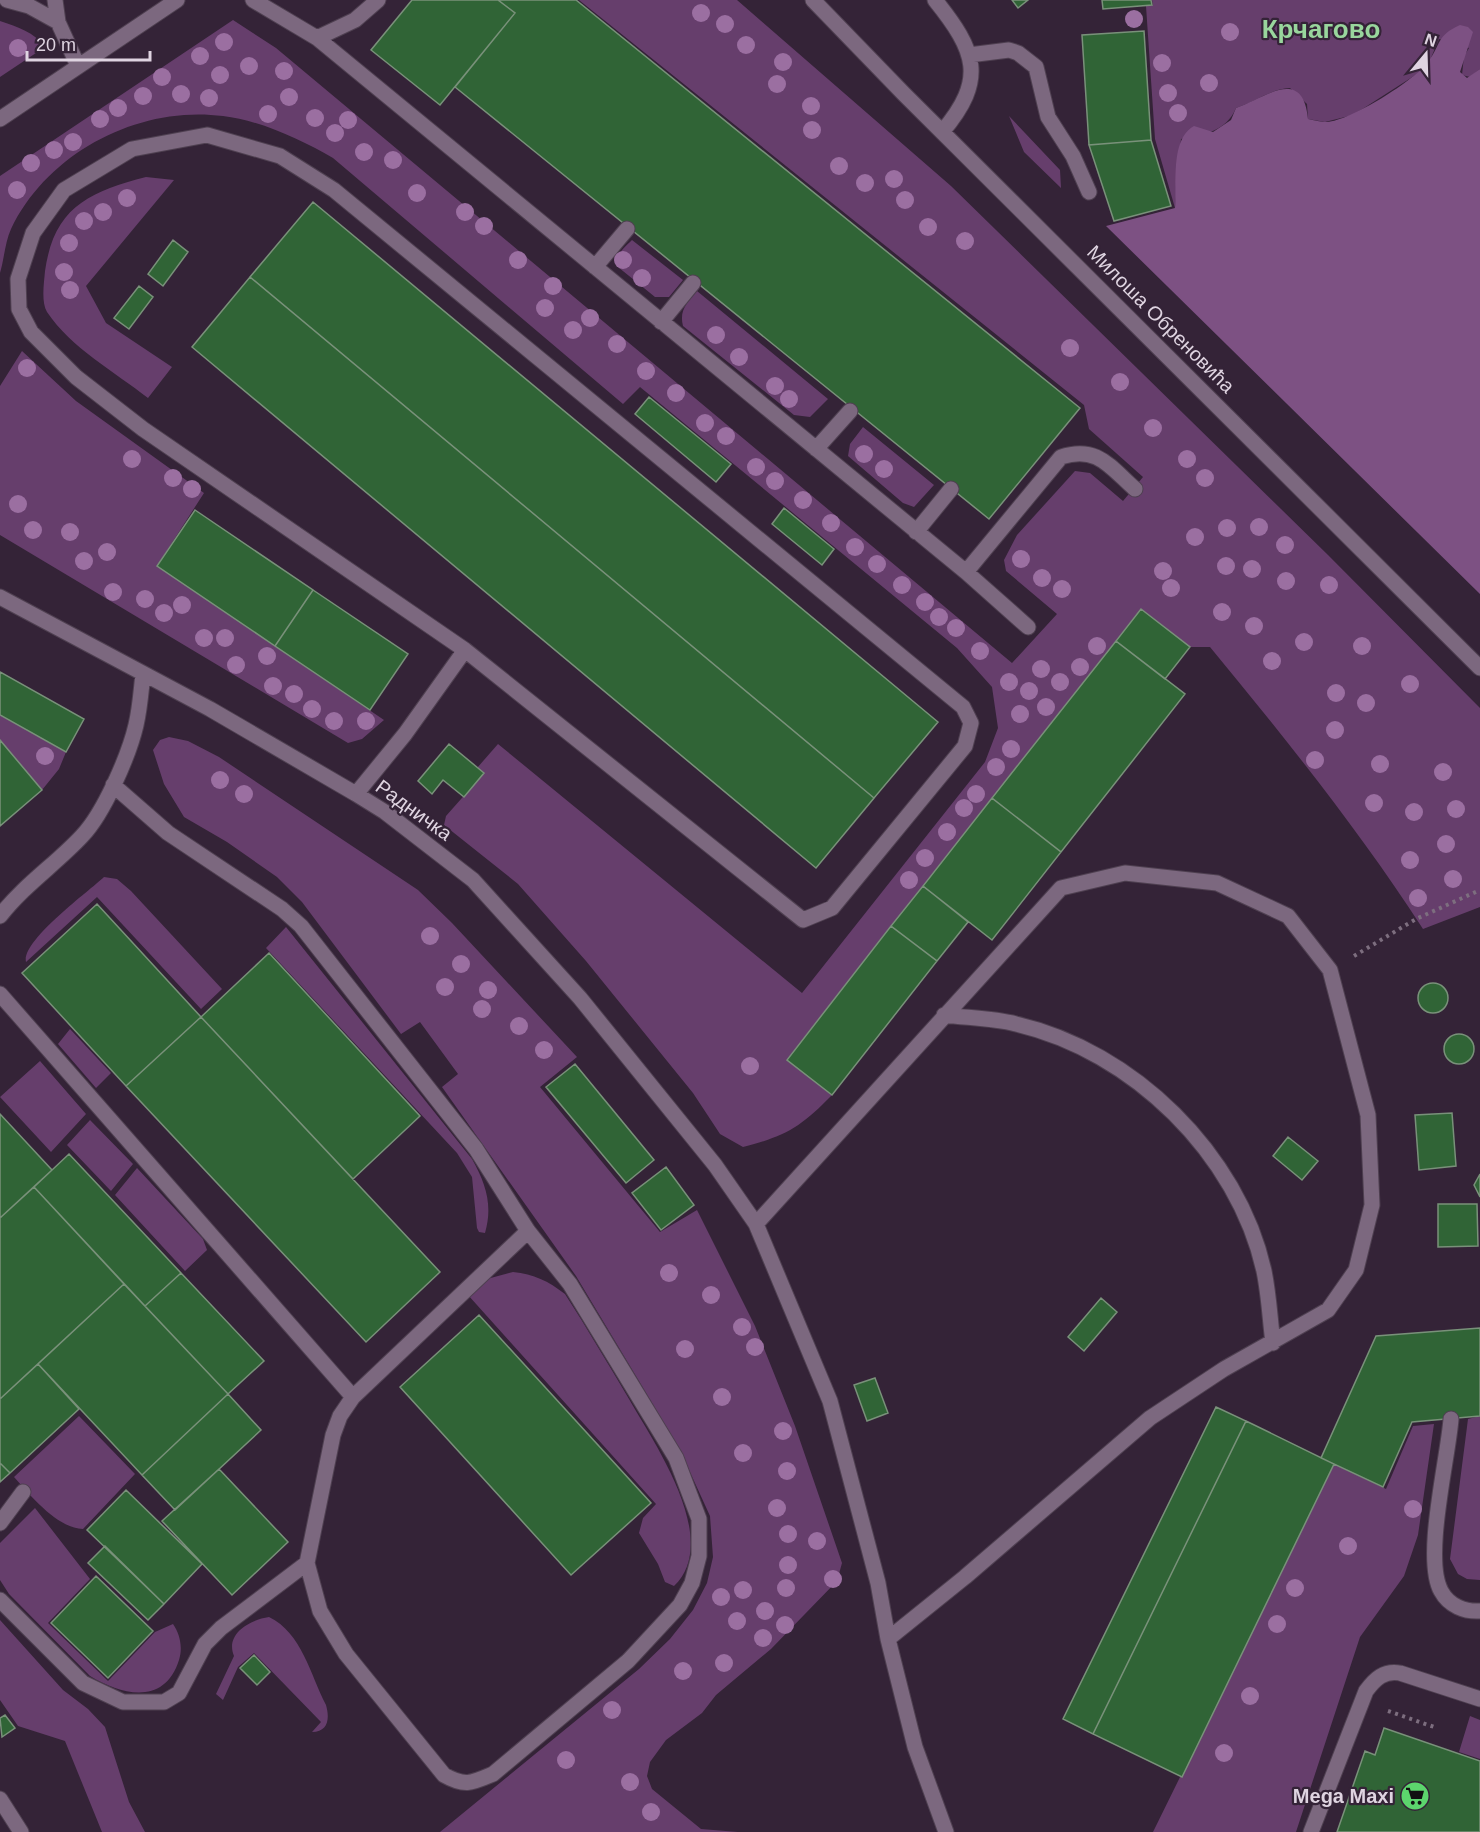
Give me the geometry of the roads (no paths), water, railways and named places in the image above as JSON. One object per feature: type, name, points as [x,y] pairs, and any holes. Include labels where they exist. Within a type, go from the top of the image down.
[{"type":"street","points":[[7,0],[29,6],[58,22]]},
{"type":"street","points":[[55,0],[58,22],[78,66]]},
{"type":"street","points":[[0,119],[177,0]]},
{"type":"street","points":[[253,0],[316,38],[966,572],[1028,627]]},
{"type":"street","points":[[316,38],[356,20],[378,0]]},
{"type":"street","name":"Милоша Обреновића","points":[[813,0],[942,132],[1480,668]]},
{"type":"street","points":[[935,0],[969,54],[972,69],[970,91],[957,114],[942,132]]},
{"type":"street","points":[[969,54],[1009,50],[1018,53],[1036,67],[1048,117],[1073,156],[1089,192]]},
{"type":"street","points":[[207,135],[280,156],[334,190],[353,205],[963,707],[970,723],[965,746],[832,908],[803,920],[465,650],[143,429],[76,377],[31,332],[19,309],[18,279],[33,233],[64,190],[132,149],[207,135]]},
{"type":"street","points":[[595,267],[627,229]]},
{"type":"street","points":[[661,322],[693,283]]},
{"type":"street","points":[[816,449],[850,411]]},
{"type":"street","points":[[966,572],[1061,457],[1085,452],[1097,456],[1135,489]]},
{"type":"street","points":[[916,532],[951,489]]},
{"type":"street","name":"Радничка","points":[[0,597],[210,709],[356,794],[385,812],[473,880],[580,998],[715,1165],[756,1224],[830,1401],[878,1583],[888,1639],[915,1747],[946,1832]]},
{"type":"street","points":[[356,794],[405,734],[465,650]]},
{"type":"street","points":[[0,916],[17,893],[82,836],[96,819],[113,784],[136,725],[143,674]]},
{"type":"street","points":[[113,784],[168,833],[282,909],[301,926],[476,1149],[528,1231],[570,1284],[676,1458],[690,1490],[699,1519],[699,1556],[692,1582],[680,1605],[628,1661],[493,1774],[473,1782],[458,1783],[444,1775],[346,1654],[320,1611],[307,1563],[333,1435],[340,1416],[353,1397],[528,1231]]},
{"type":"street","points":[[756,1224],[1061,888],[1125,873],[1218,882],[1288,916],[1330,970],[1368,1115],[1372,1205],[1356,1270],[1328,1310],[1224,1369],[1150,1418],[888,1639]]},
{"type":"street","points":[[0,994],[353,1397]]},
{"type":"street","points":[[944,1015],[1017,1024],[1086,1049],[1148,1088],[1200,1140],[1239,1202],[1260,1261],[1273,1343]]},
{"type":"street","points":[[1451,1419],[1436,1538],[1436,1570],[1439,1585],[1446,1598],[1456,1607],[1480,1611]]},
{"type":"street","points":[[0,1523],[24,1492]]},
{"type":"street","points":[[0,1600],[83,1683],[123,1702],[164,1702],[179,1693],[205,1644],[213,1636],[307,1563]]},
{"type":"street","points":[[1311,1832],[1362,1702],[1372,1683],[1380,1676],[1392,1671],[1480,1699]]},
{"type":"street","points":[[0,1799],[21,1832]]},
{"type":"place","name":"Mega Maxi","points":[[1415,1796]]},
{"type":"district","name":"Крчагово","points":[[1321,29]]}]
